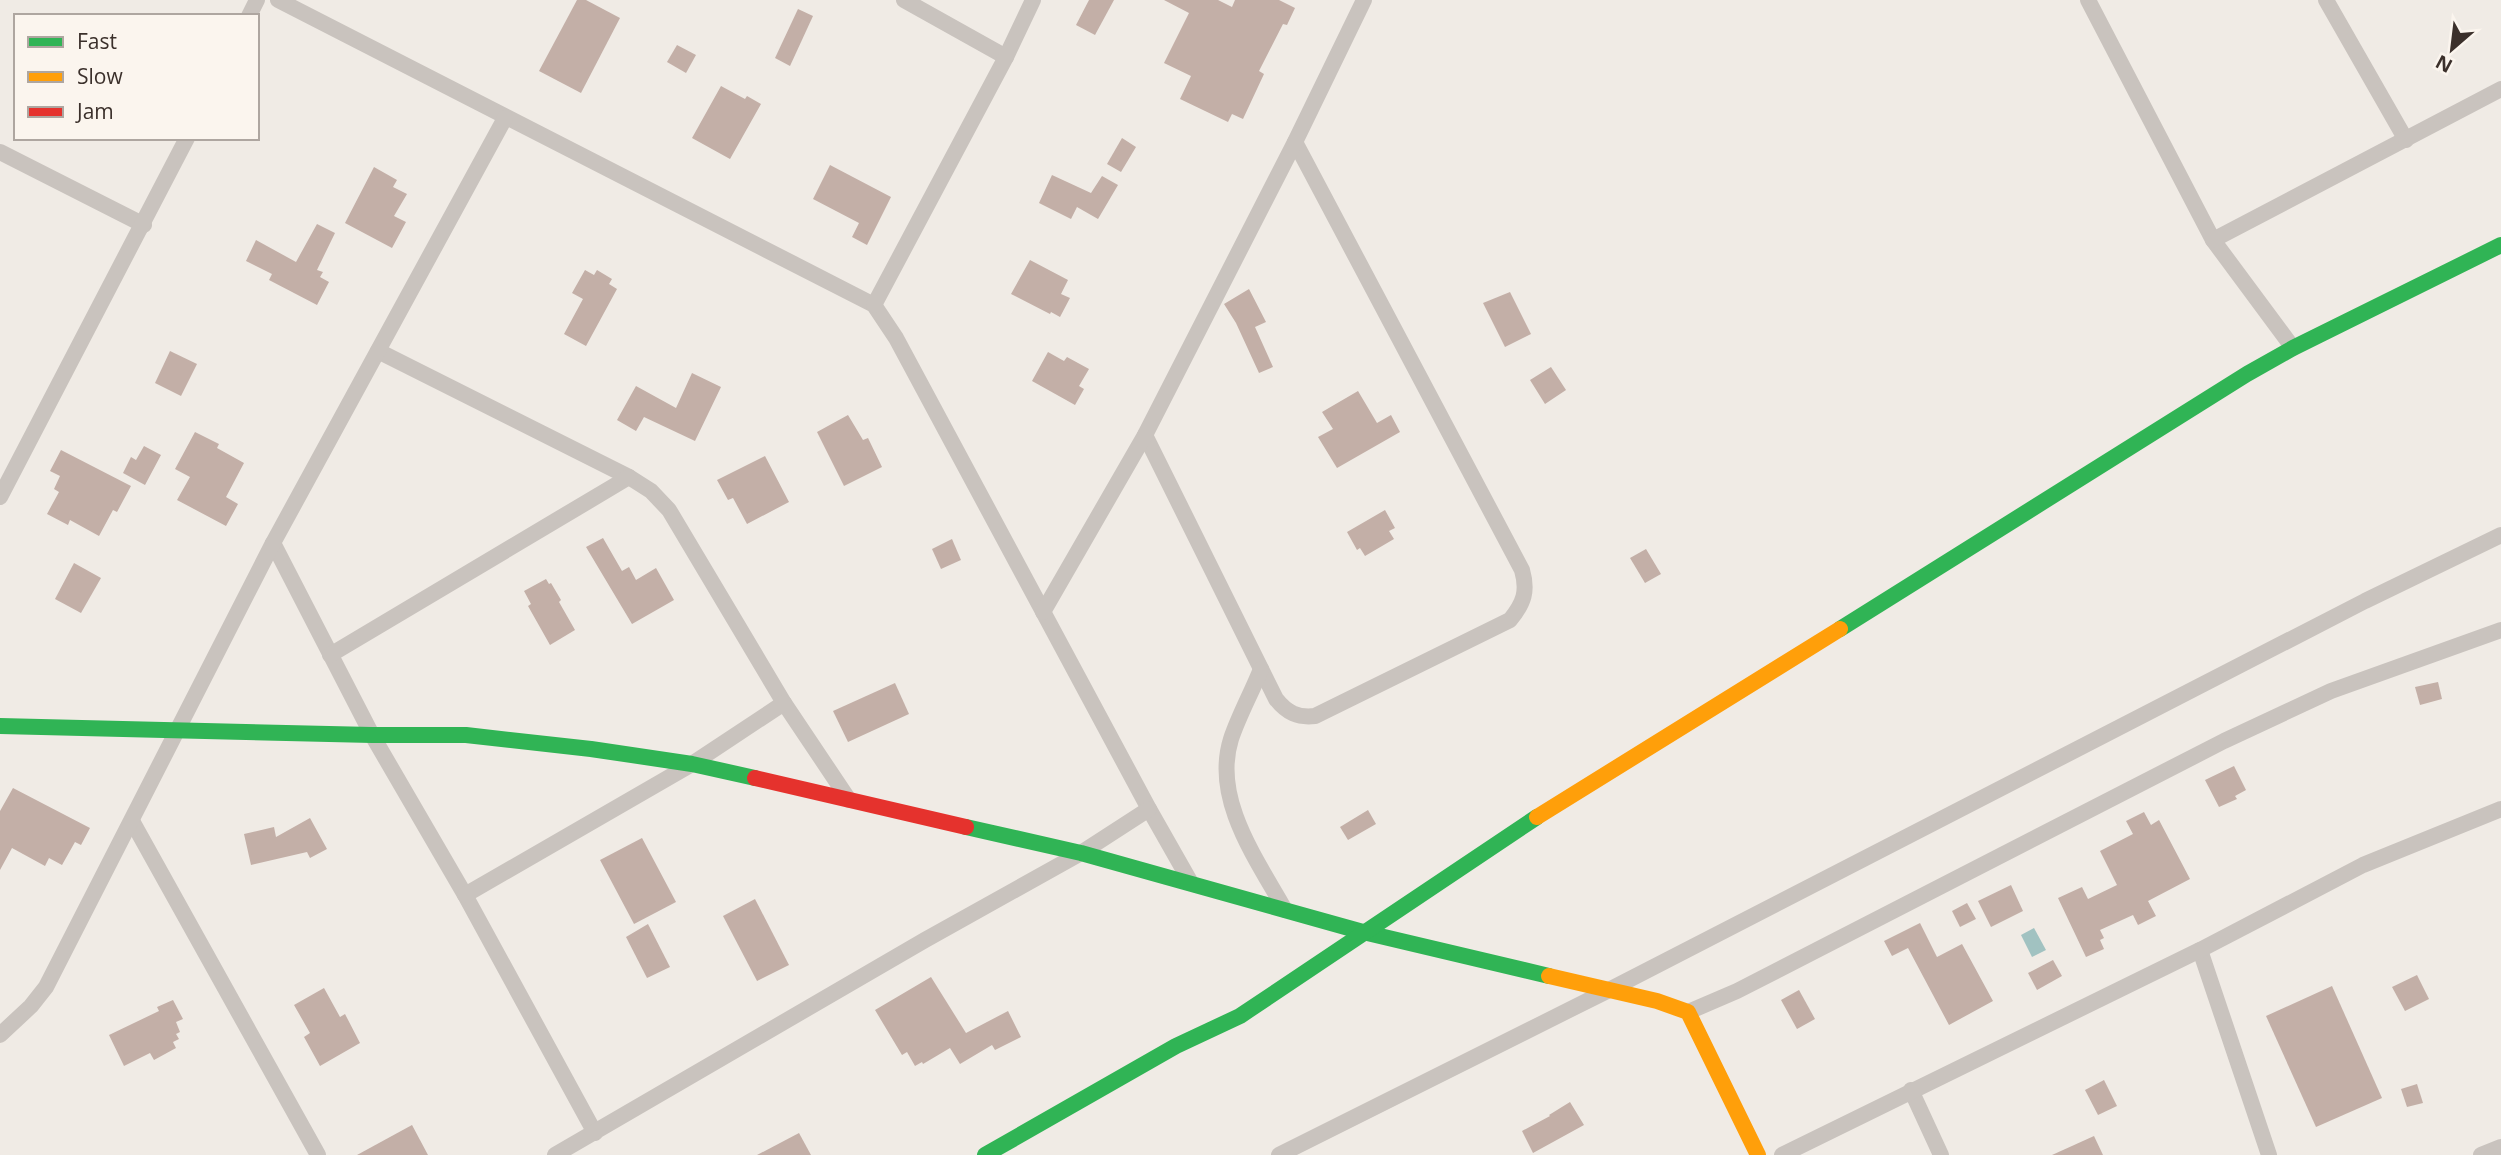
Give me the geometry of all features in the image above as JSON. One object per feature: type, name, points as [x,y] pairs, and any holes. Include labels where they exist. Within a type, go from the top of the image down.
[{"type":"street","points":[[278,0],[874,305],[896,338],[1191,883]]},
{"type":"street","points":[[904,0],[1006,57]]},
{"type":"street","points":[[874,305],[1006,57],[1033,0]]},
{"type":"street","points":[[1043,612],[1145,435],[1295,142],[1364,0]]},
{"type":"street","points":[[2088,0],[2213,240],[2293,348]]},
{"type":"street","points":[[2326,0],[2406,140]]},
{"type":"street","points":[[2213,240],[2501,89]]},
{"type":"street","points":[[0,1035],[32,1006],[46,987],[273,543],[505,118]]},
{"type":"street","points":[[0,497],[186,140]]},
{"type":"street","points":[[1145,435],[1261,669],[1283,709],[1293,715],[1304,718],[1315,716],[1510,620],[1519,609],[1525,597],[1526,584],[1522,570],[1295,142]]},
{"type":"street","points":[[0,152],[144,225]]},
{"type":"street","points":[[985,1155],[1176,1046],[1240,1016],[1557,803],[1782,666],[2247,374],[2293,348],[2501,245]]},
{"type":"street","points":[[378,351],[629,477],[650,491],[669,510],[784,703],[849,800]]},
{"type":"street","points":[[330,654],[629,477]]},
{"type":"street","points":[[1279,1155],[1609,990],[2365,600],[2501,535]]},
{"type":"street","points":[[273,543],[372,735],[465,895],[595,1133]]},
{"type":"street","points":[[1688,1012],[1737,991],[2246,730],[2331,691],[2501,630]]},
{"type":"street","points":[[1261,669],[1231,740],[1228,785],[1234,814],[1285,910]]},
{"type":"street","points":[[465,895],[692,764],[784,703]]},
{"type":"street","points":[[0,726],[466,735],[591,749],[692,764],[1082,853],[1363,932],[1666,1003],[1688,1012],[1758,1155]]},
{"type":"street","points":[[555,1155],[913,947],[1082,853],[1149,809]]},
{"type":"street","points":[[1782,1155],[2200,950],[2363,865],[2501,809]]},
{"type":"street","points":[[132,821],[318,1155]]},
{"type":"street","points":[[2200,950],[2269,1155]]},
{"type":"street","points":[[1911,1090],[1941,1155]]},
{"type":"street","points":[[2481,1155],[2501,1147]]},
{"type":"water","points":[[2034,928],[2046,950],[2032,957],[2021,935]]},
{"type":"building","points":[[577,0],[586,0],[620,18],[581,93],[539,71]]},
{"type":"building","points":[[1089,0],[1114,0],[1095,35],[1076,25]]},
{"type":"building","points":[[1164,0],[1218,0],[1232,7],[1235,0],[1279,0],[1295,8],[1287,25],[1283,24],[1259,71],[1264,74],[1243,119],[1232,114],[1228,122],[1180,99],[1191,76],[1164,63],[1189,13]]},
{"type":"building","points":[[798,9],[813,16],[790,66],[775,58]]},
{"type":"building","points":[[677,45],[696,55],[686,73],[667,62]]},
{"type":"building","points":[[721,86],[761,104],[730,159],[692,138]]},
{"type":"building","points":[[1122,138],[1136,147],[1121,172],[1107,164]]},
{"type":"building","points":[[830,165],[891,197],[867,245],[852,237],[859,223],[813,199]]},
{"type":"building","points":[[374,167],[397,180],[393,187],[407,194],[394,216],[406,222],[392,248],[345,223]]},
{"type":"building","points":[[1052,175],[1091,193],[1102,176],[1118,185],[1098,219],[1077,207],[1071,219],[1039,203]]},
{"type":"building","points":[[317,224],[335,233],[317,270],[323,272],[320,277],[329,282],[317,305],[269,280],[272,274],[246,261],[256,240],[296,262]]},
{"type":"building","points":[[1030,260],[1068,280],[1061,294],[1070,298],[1060,317],[1011,294]]},
{"type":"building","points":[[585,270],[594,275],[597,270],[612,279],[609,284],[617,289],[586,346],[564,334],[583,299],[572,293]]},
{"type":"building","points":[[1249,289],[1266,322],[1255,327],[1273,367],[1259,373],[1236,323],[1224,304]]},
{"type":"building","points":[[1510,292],[1531,334],[1505,347],[1483,303]]},
{"type":"building","points":[[170,351],[197,364],[181,396],[155,383]]},
{"type":"building","points":[[1048,352],[1064,361],[1067,357],[1089,369],[1079,386],[1084,389],[1075,405],[1032,381]]},
{"type":"building","points":[[1551,367],[1566,390],[1545,404],[1530,380]]},
{"type":"building","points":[[692,373],[721,387],[695,441],[644,417],[636,431],[617,420],[636,386],[676,408]]},
{"type":"building","points":[[1358,391],[1377,423],[1391,415],[1400,432],[1337,468],[1318,437],[1333,429],[1322,412]]},
{"type":"building","points":[[848,415],[863,440],[868,438],[882,467],[844,486],[817,432]]},
{"type":"building","points":[[195,432],[219,444],[217,448],[244,463],[226,497],[238,504],[226,526],[177,500],[190,477],[175,469]]},
{"type":"building","points":[[144,446],[161,455],[145,485],[123,473],[131,457],[136,460]]},
{"type":"building","points":[[61,450],[131,486],[117,512],[113,510],[99,536],[70,520],[68,525],[47,514],[59,492],[54,489],[60,476],[50,471]]},
{"type":"building","points":[[765,456],[789,502],[747,524],[733,498],[728,500],[717,480]]},
{"type":"building","points":[[1385,510],[1395,528],[1389,531],[1394,539],[1365,556],[1360,548],[1357,550],[1347,532]]},
{"type":"building","points":[[603,538],[622,571],[629,567],[636,580],[656,568],[674,600],[632,624],[586,547]]},
{"type":"building","points":[[952,539],[961,560],[941,569],[932,549]]},
{"type":"building","points":[[1646,549],[1661,574],[1645,583],[1630,558]]},
{"type":"building","points":[[74,563],[101,578],[81,613],[55,599]]},
{"type":"building","points":[[546,579],[561,600],[559,602],[575,630],[550,645],[528,606],[531,604],[524,591]]},
{"type":"building","points":[[2438,682],[2442,699],[2420,705],[2415,687]]},
{"type":"building","points":[[895,683],[909,714],[848,742],[833,711]]},
{"type":"building","points":[[2234,766],[2246,790],[2235,796],[2237,799],[2219,807],[2205,780]]},
{"type":"building","points":[[13,788],[90,828],[81,845],[75,842],[62,865],[49,858],[45,866],[12,848],[0,870],[0,811]]},
{"type":"building","points":[[1368,810],[1376,824],[1348,840],[1340,827]]},
{"type":"building","points":[[2144,812],[2151,825],[2159,820],[2190,879],[2148,901],[2156,916],[2138,925],[2133,915],[2100,930],[2104,938],[2100,940],[2104,949],[2086,957],[2058,898],[2082,887],[2088,899],[2117,885],[2100,851],[2133,834],[2126,821]]},
{"type":"building","points":[[310,818],[327,849],[310,858],[307,852],[251,865],[244,834],[274,827],[276,837]]},
{"type":"building","points":[[642,838],[676,902],[634,924],[600,860]]},
{"type":"building","points":[[2011,885],[2023,911],[1991,927],[1978,901]]},
{"type":"building","points":[[755,899],[789,965],[757,981],[723,916]]},
{"type":"building","points":[[1967,903],[1976,919],[1960,927],[1952,911]]},
{"type":"building","points":[[1920,923],[1937,957],[1962,944],[1993,1001],[1949,1025],[1908,948],[1892,956],[1884,941]]},
{"type":"building","points":[[648,924],[670,967],[647,978],[626,937]]},
{"type":"building","points":[[2053,960],[2062,976],[2037,990],[2028,973]]},
{"type":"building","points":[[2417,975],[2429,999],[2405,1011],[2392,987]]},
{"type":"building","points":[[931,977],[966,1033],[1008,1011],[1021,1037],[995,1050],[992,1045],[960,1064],[950,1048],[915,1066],[907,1052],[902,1055],[875,1010]]},
{"type":"building","points":[[2332,986],[2382,1098],[2316,1127],[2266,1016]]},
{"type":"building","points":[[324,988],[340,1017],[345,1014],[360,1043],[320,1066],[304,1037],[310,1033],[294,1005]]},
{"type":"building","points":[[1799,990],[1815,1019],[1797,1029],[1781,1000]]},
{"type":"building","points":[[173,1000],[183,1019],[176,1022],[180,1032],[176,1034],[179,1039],[173,1042],[176,1048],[154,1060],[150,1053],[124,1066],[109,1035],[159,1011],[157,1007]]},
{"type":"building","points":[[2104,1080],[2117,1106],[2098,1115],[2085,1090]]},
{"type":"building","points":[[2417,1084],[2423,1103],[2407,1107],[2401,1089]]},
{"type":"building","points":[[1570,1102],[1584,1125],[1533,1153],[1522,1131]]},
{"type":"building","points":[[412,1125],[428,1155],[357,1155]]},
{"type":"building","points":[[799,1133],[811,1155],[757,1155]]},
{"type":"building","points":[[2094,1136],[2103,1155],[2052,1155]]},
{"type":"traffic: fast","points":[[1840,629],[2247,374],[2293,348],[2501,245]]},
{"type":"traffic: fast","points":[[0,726],[466,735],[692,764],[755,778]]},
{"type":"traffic: fast","points":[[985,1155],[1176,1046],[1240,1016],[1537,817]]},
{"type":"traffic: fast","points":[[966,827],[1081,853],[1363,932],[1549,976]]},
{"type":"traffic: slow","points":[[1537,817],[1840,629]]},
{"type":"traffic: slow","points":[[1549,976],[1657,1001],[1688,1012],[1758,1155]]},
{"type":"traffic: jam","points":[[755,778],[966,827]]}]
